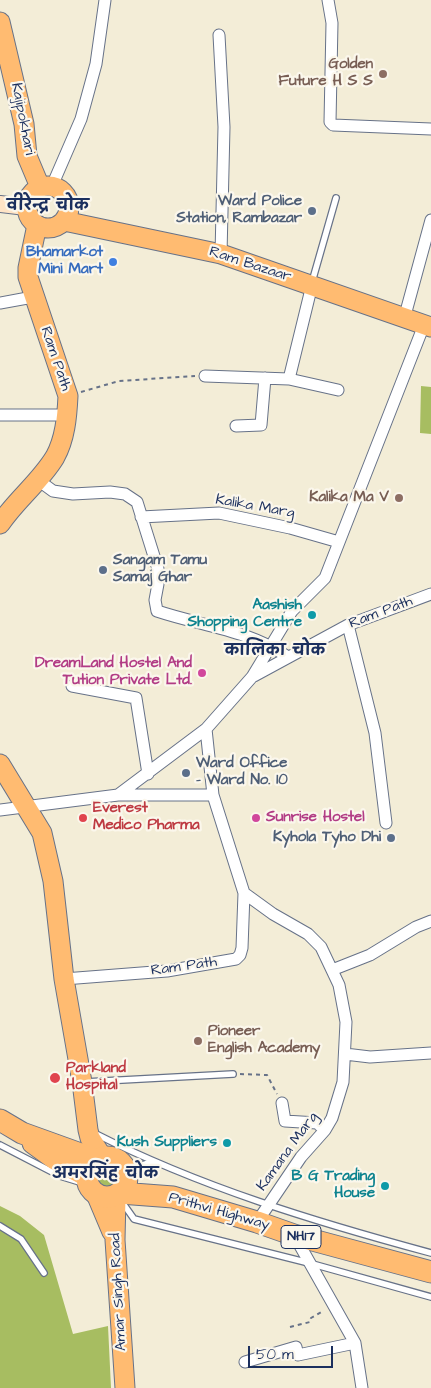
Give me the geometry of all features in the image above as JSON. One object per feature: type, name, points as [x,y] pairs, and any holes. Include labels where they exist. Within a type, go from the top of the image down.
[{"type":"highway","points":[[0,1120],[22,1133],[37,1147],[108,1180]]},
{"type":"highway","name":"Prithvi Highway","points":[[108,1180],[173,1197],[263,1213],[294,1235],[431,1272]]},
{"type":"main road","name":"Kajipokhari","points":[[0,22],[24,124],[27,156],[48,187]]},
{"type":"main road","points":[[48,187],[64,192],[70,209],[64,221],[51,228],[37,225],[28,214],[26,207],[30,195],[48,187]]},
{"type":"main road","points":[[0,204],[26,207]]},
{"type":"main road","name":"Ram Bazaar","points":[[64,221],[221,254],[427,326]]},
{"type":"main road","name":"Ram Path","points":[[0,524],[6,505],[38,480],[55,457],[63,437],[67,415],[68,396],[34,297],[28,268],[37,225]]},
{"type":"main road","points":[[0,764],[27,806],[42,834],[53,881],[64,979],[82,1082],[88,1130],[108,1180]]},
{"type":"main road","name":"Amar Singh Road","points":[[108,1180],[115,1240],[125,1388]]},
{"type":"street","points":[[48,187],[56,179],[81,119],[96,64],[105,0]]},
{"type":"street","points":[[328,0],[332,23],[330,122],[333,125],[431,129]]},
{"type":"street","points":[[219,35],[224,127],[221,254]]},
{"type":"street","points":[[404,319],[426,254],[431,220]]},
{"type":"street","points":[[289,379],[312,285]]},
{"type":"street","points":[[0,304],[34,297]]},
{"type":"street","points":[[118,795],[206,729],[252,677],[292,611],[325,578],[427,326]]},
{"type":"street","points":[[205,376],[289,379],[338,390]]},
{"type":"street","points":[[236,426],[261,425],[265,378]]},
{"type":"street","points":[[0,415],[67,415]]},
{"type":"street","points":[[38,480],[53,491],[73,494],[110,492],[125,494],[137,502],[140,517],[158,569],[155,600],[157,611],[250,636],[271,645],[288,657]]},
{"type":"street","name":"Kalika Marg","points":[[140,517],[219,513],[290,528],[339,542]]},
{"type":"street","name":"Ram Path","points":[[252,677],[348,625],[431,594]]},
{"type":"street","points":[[348,625],[375,733],[386,823]]},
{"type":"street","points":[[72,686],[136,698],[148,774]]},
{"type":"street","points":[[206,729],[213,795],[244,893]]},
{"type":"street","points":[[0,810],[118,795],[213,795]]},
{"type":"street","name":"Ram Path","points":[[64,979],[167,970],[236,959],[242,948],[244,893]]},
{"type":"street","name":"Kamana Marg","points":[[244,893],[308,934],[320,947],[338,985],[346,1022],[346,1054],[340,1094],[325,1130],[301,1157],[263,1213]]},
{"type":"street","points":[[332,970],[370,954],[416,927],[431,921]]},
{"type":"street","points":[[346,1054],[370,1057],[431,1054]]},
{"type":"street","points":[[282,1103],[285,1121],[317,1123],[325,1130]]},
{"type":"street","points":[[294,1235],[355,1343],[362,1388]]},
{"type":"street","points":[[246,1362],[296,1347],[298,1355],[355,1343]]},
{"type":"lane","points":[[312,285],[336,198]]},
{"type":"lane","points":[[82,1082],[233,1074]]},
{"type":"lane","points":[[88,1130],[151,1162],[263,1213],[431,1253]]},
{"type":"lane","points":[[0,1145],[79,1184],[108,1180],[151,1162]]},
{"type":"lane","points":[[108,1180],[126,1210],[134,1219],[309,1263],[431,1297]]},
{"type":"lane","points":[[0,1226],[21,1238],[44,1273]]},
{"type":"path","points":[[68,396],[119,381],[205,376]]},
{"type":"path","points":[[233,1074],[267,1075],[282,1103]]},
{"type":"path","points":[[290,1326],[310,1322],[311,1318],[335,1306]]},
{"type":"green space","points":[[421,386],[431,387],[431,434],[420,433]]},
{"type":"green space","points":[[107,1166],[115,1170],[119,1178],[115,1186],[107,1190],[99,1186],[95,1178],[99,1170]]},
{"type":"green space","points":[[0,1206],[20,1216],[44,1235],[73,1334],[108,1326],[111,1388],[0,1388]]},
{"type":"place","name":"Golden Future H S S","points":[[383,74]]},
{"type":"place","name":"Ward Police Station, Rambazar","points":[[312,211]]},
{"type":"place","name":"Bhamarkot Mini Mart","points":[[113,262]]},
{"type":"place","name":"Kalika Ma V","points":[[399,498]]},
{"type":"place","name":"Sangam Tamu Samaj Ghar","points":[[103,570]]},
{"type":"place","name":"Aashish Shopping Centre","points":[[312,615]]},
{"type":"place","name":"DreamLand Hostel And Tution Private Ltd.","points":[[202,673]]},
{"type":"place","name":"Ward Office - Ward No. 10","points":[[186,773]]},
{"type":"place","name":"Everest Medico Pharma","points":[[83,818]]},
{"type":"place","name":"Sunrise Hostel","points":[[256,818]]},
{"type":"place","name":"Kyhola Tyho Dhi","points":[[391,838]]},
{"type":"place","name":"Pioneer English Academy","points":[[198,1041]]},
{"type":"place","name":"Parkland Hospital","points":[[55,1078]]},
{"type":"place","name":"Kush Suppliers","points":[[227,1143]]},
{"type":"place","name":"B G Trading House","points":[[385,1186]]},
{"type":"district","name":"वीरेन्द्र चोक","points":[[48,207]]},
{"type":"district","name":"कालिका चोक","points":[[275,652]]},
{"type":"district","name":"अमरसिंह चोक","points":[[105,1175]]}]
